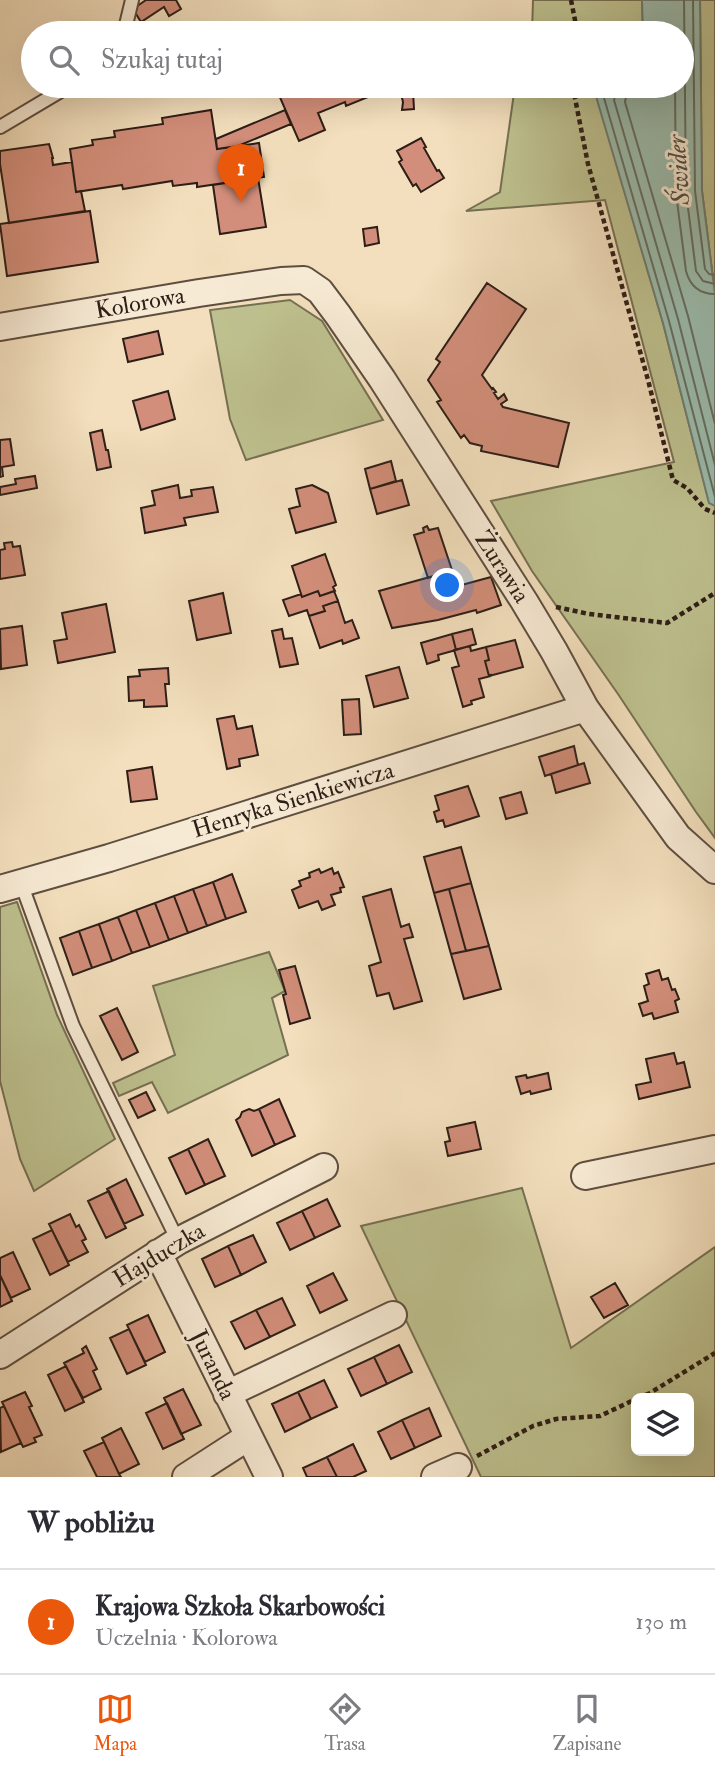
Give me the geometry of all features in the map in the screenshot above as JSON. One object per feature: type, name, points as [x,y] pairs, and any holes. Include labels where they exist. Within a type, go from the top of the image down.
[{"type":"street","name":"Żurawia","points":[[281,281],[304,280],[320,291],[338,315],[524,601],[585,708],[678,837],[715,870]]},
{"type":"street","name":"Kolorowa","points":[[0,327],[281,281]]},
{"type":"street","name":"Henryka Sienkiewicza","points":[[11,886],[109,858],[585,708]]},
{"type":"street","points":[[585,1176],[715,1149]]},
{"type":"street","name":"Hajduczka","points":[[0,1355],[168,1247],[324,1167]]},
{"type":"street","name":"Juranda","points":[[168,1247],[227,1394],[269,1477]]},
{"type":"street","points":[[227,1394],[393,1314]]},
{"type":"street","points":[[186,1477],[248,1437]]},
{"type":"lane","points":[[127,21],[132,0]]},
{"type":"lane","points":[[0,127],[49,98]]},
{"type":"lane","points":[[11,886],[168,1247]]},
{"type":"path","points":[[571,0],[575,21]]},
{"type":"path","points":[[575,98],[588,164],[673,480],[687,488],[705,509],[715,513]]},
{"type":"path","points":[[524,601],[589,614],[667,623],[715,593]]},
{"type":"path","points":[[650,1393],[715,1353]]},
{"type":"path","points":[[446,1472],[533,1426],[556,1419],[600,1416],[631,1402]]},
{"type":"green space","points":[[533,0],[642,0],[643,21],[532,21]]},
{"type":"green space","points":[[700,0],[715,0],[715,294],[702,191]]},
{"type":"green space","points":[[513,98],[597,98],[663,323],[709,502],[715,506],[715,838],[532,571],[491,501],[674,462],[605,200],[466,211],[500,192]]},
{"type":"green space","points":[[290,300],[322,321],[383,420],[246,460],[230,419],[210,310]]},
{"type":"green space","points":[[17,902],[57,1015],[115,1139],[34,1191],[20,1159],[0,1081],[0,907]]},
{"type":"green space","points":[[269,952],[285,991],[272,998],[288,1055],[168,1113],[152,1082],[119,1096],[113,1083],[175,1055],[153,986]]},
{"type":"green space","points":[[522,1188],[571,1348],[715,1247],[715,1477],[481,1477],[361,1226]]},
{"type":"water","name":"Świder","points":[[642,0],[700,0],[702,191],[715,294],[715,506],[709,503],[663,323],[596,98],[694,98],[694,21],[643,21]]},
{"type":"building","points":[[146,0],[176,0],[181,9],[169,16],[164,7],[140,21],[133,9]]},
{"type":"building","points":[[280,98],[366,98],[346,106],[345,102],[318,113],[325,130],[299,141]]},
{"type":"building","points":[[402,98],[413,98],[414,109],[402,110]]},
{"type":"building","points":[[211,110],[217,149],[259,143],[264,177],[197,187],[197,183],[173,186],[172,181],[123,189],[122,185],[76,192],[70,149],[93,145],[92,140],[115,137],[114,131],[163,124],[162,118]]},
{"type":"building","points":[[285,110],[291,124],[238,146],[217,149],[216,139]]},
{"type":"building","points":[[421,138],[437,171],[439,170],[444,178],[421,192],[416,184],[413,186],[399,162],[402,160],[397,151]]},
{"type":"building","points":[[49,144],[53,165],[72,162],[76,192],[81,191],[85,211],[9,223],[0,151]]},
{"type":"building","points":[[258,178],[266,227],[220,234],[213,185]]},
{"type":"building","points":[[90,211],[98,262],[7,276],[0,224]]},
{"type":"building","points":[[377,227],[379,243],[365,246],[363,229]]},
{"type":"building","points":[[487,283],[526,309],[482,375],[496,392],[494,393],[498,399],[504,394],[507,400],[501,404],[503,407],[569,423],[558,467],[481,451],[482,446],[470,443],[464,435],[461,438],[437,402],[441,400],[428,380],[440,362],[436,359]]},
{"type":"building","points":[[158,331],[163,354],[128,362],[123,339]]},
{"type":"building","points":[[168,391],[175,419],[141,430],[133,401]]},
{"type":"building","points":[[102,430],[111,467],[97,470],[90,433]]},
{"type":"building","points":[[10,439],[14,465],[2,467],[3,476],[0,477],[0,440]]},
{"type":"building","points":[[391,461],[396,481],[370,489],[365,469]]},
{"type":"building","points":[[35,476],[37,488],[0,495],[0,487],[16,484],[15,479]]},
{"type":"building","points":[[402,480],[409,505],[377,514],[370,489]]},
{"type":"building","points":[[178,485],[180,498],[192,496],[191,490],[213,487],[218,512],[184,518],[186,525],[145,533],[141,508],[155,505],[152,491]]},
{"type":"building","points":[[312,485],[328,493],[336,522],[296,533],[289,509],[300,506],[296,489]]},
{"type":"building","points":[[427,526],[429,530],[438,528],[452,570],[428,578],[414,535],[424,532],[423,528]]},
{"type":"building","points":[[12,542],[13,547],[20,546],[25,575],[0,579],[0,550],[5,549],[4,543]]},
{"type":"building","points":[[325,554],[336,585],[333,587],[335,591],[320,596],[318,591],[302,597],[292,566]]},
{"type":"building","points":[[452,571],[458,586],[491,577],[501,605],[477,613],[476,610],[392,628],[379,591]]},
{"type":"building","points":[[318,591],[320,596],[334,591],[338,601],[323,606],[325,611],[309,616],[307,610],[289,616],[283,600]]},
{"type":"building","points":[[223,593],[231,633],[197,640],[189,601]]},
{"type":"building","points":[[338,601],[345,623],[352,620],[359,638],[343,644],[342,640],[320,648],[309,616],[325,611],[323,606]]},
{"type":"building","points":[[106,604],[115,652],[58,663],[54,641],[67,639],[62,613]]},
{"type":"building","points":[[22,626],[27,665],[1,669],[0,629]]},
{"type":"building","points":[[282,629],[284,639],[292,638],[298,664],[280,667],[272,631]]},
{"type":"building","points":[[472,629],[476,644],[456,650],[452,634]]},
{"type":"building","points":[[452,634],[456,650],[438,655],[439,660],[427,664],[421,643]]},
{"type":"building","points":[[515,640],[523,667],[489,676],[485,661],[489,660],[486,647]]},
{"type":"building","points":[[470,646],[471,651],[486,647],[489,660],[485,661],[491,676],[479,679],[484,697],[463,707],[452,668],[459,666],[454,650]]},
{"type":"building","points":[[399,667],[408,698],[374,707],[366,676]]},
{"type":"building","points":[[168,668],[169,684],[165,684],[167,706],[144,707],[144,700],[129,701],[128,677],[140,676],[139,670]]},
{"type":"building","points":[[359,699],[361,734],[344,735],[342,700]]},
{"type":"building","points":[[234,716],[237,729],[252,726],[258,755],[239,759],[240,766],[227,769],[217,719]]},
{"type":"building","points":[[574,746],[578,765],[545,776],[539,757]]},
{"type":"building","points":[[584,763],[590,783],[556,793],[551,774]]},
{"type":"building","points":[[152,767],[157,799],[131,802],[127,771]]},
{"type":"building","points":[[468,786],[479,816],[445,827],[443,820],[437,822],[434,812],[439,810],[435,796]]},
{"type":"building","points":[[521,792],[527,813],[506,819],[500,798]]},
{"type":"building","points":[[461,847],[471,883],[434,893],[424,857]]},
{"type":"building","points":[[332,868],[334,874],[338,872],[344,887],[340,888],[341,892],[331,895],[335,905],[322,910],[318,901],[299,908],[292,890],[301,886],[299,881],[310,877],[309,873],[319,869],[321,873]]},
{"type":"building","points":[[232,874],[246,912],[226,919],[213,882]]},
{"type":"building","points":[[213,882],[226,919],[207,926],[193,889]]},
{"type":"building","points":[[471,883],[489,946],[466,951],[449,889]]},
{"type":"building","points":[[193,889],[207,926],[188,933],[174,896]]},
{"type":"building","points":[[391,889],[401,927],[409,924],[413,937],[404,939],[422,1001],[394,1009],[389,993],[377,996],[369,966],[381,962],[363,897]]},
{"type":"building","points":[[449,889],[466,951],[451,954],[434,893]]},
{"type":"building","points":[[174,896],[188,933],[169,940],[155,903]]},
{"type":"building","points":[[155,903],[169,940],[150,947],[136,910]]},
{"type":"building","points":[[136,910],[150,947],[132,953],[118,917]]},
{"type":"building","points":[[118,917],[132,953],[112,961],[99,924]]},
{"type":"building","points":[[99,924],[112,961],[92,968],[79,931]]},
{"type":"building","points":[[79,931],[92,968],[73,975],[60,938]]},
{"type":"building","points":[[489,946],[501,989],[464,999],[451,954]]},
{"type":"building","points":[[295,966],[310,1018],[290,1024],[279,970]]},
{"type":"building","points":[[659,970],[662,980],[668,978],[672,990],[675,989],[679,999],[675,1001],[678,1012],[654,1019],[652,1013],[643,1016],[639,1004],[648,1001],[644,986],[649,984],[646,974]]},
{"type":"building","points":[[117,1008],[138,1052],[122,1060],[100,1016]]},
{"type":"building","points":[[674,1053],[677,1064],[684,1062],[690,1087],[639,1099],[636,1085],[651,1082],[646,1059]]},
{"type":"building","points":[[548,1073],[551,1089],[521,1094],[516,1077],[526,1075],[527,1078]]},
{"type":"building","points":[[146,1092],[155,1110],[138,1118],[129,1100]]},
{"type":"building","points":[[279,1099],[295,1136],[275,1145],[259,1109]]},
{"type":"building","points":[[259,1109],[275,1145],[252,1156],[236,1120],[242,1112]]},
{"type":"building","points":[[475,1122],[481,1149],[448,1156],[445,1142],[450,1141],[447,1128]]},
{"type":"building","points":[[208,1139],[225,1176],[205,1185],[188,1149]]},
{"type":"building","points":[[188,1149],[205,1185],[186,1194],[169,1158]]},
{"type":"building","points":[[126,1179],[143,1215],[124,1224],[107,1189]]},
{"type":"building","points":[[109,1191],[126,1228],[106,1238],[88,1201]]},
{"type":"building","points":[[327,1199],[340,1226],[315,1238],[302,1211]]},
{"type":"building","points":[[302,1211],[315,1238],[290,1250],[277,1223]]},
{"type":"building","points":[[70,1214],[86,1239],[82,1241],[88,1252],[68,1262],[49,1224]]},
{"type":"building","points":[[52,1230],[69,1265],[50,1275],[33,1239]]},
{"type":"building","points":[[253,1235],[266,1262],[241,1275],[228,1246]]},
{"type":"building","points":[[228,1246],[241,1275],[215,1287],[202,1259]]},
{"type":"building","points":[[13,1252],[30,1289],[11,1298],[0,1275],[0,1258]]},
{"type":"building","points":[[333,1273],[347,1300],[320,1313],[307,1286]]},
{"type":"building","points":[[0,1275],[12,1301],[0,1307]]},
{"type":"building","points":[[615,1283],[628,1305],[604,1318],[591,1297]]},
{"type":"building","points":[[282,1298],[295,1325],[270,1337],[256,1310]]},
{"type":"building","points":[[256,1310],[270,1337],[245,1349],[231,1322]]},
{"type":"building","points":[[148,1315],[165,1352],[145,1362],[127,1325]]},
{"type":"building","points":[[129,1329],[146,1365],[127,1374],[110,1338]]},
{"type":"building","points":[[399,1345],[412,1372],[387,1384],[374,1357]]},
{"type":"building","points":[[86,1346],[97,1369],[93,1371],[101,1389],[83,1398],[64,1363],[84,1353],[82,1349]]},
{"type":"building","points":[[374,1357],[387,1384],[361,1396],[348,1369]]},
{"type":"building","points":[[66,1366],[84,1402],[65,1411],[48,1375]]},
{"type":"building","points":[[324,1380],[337,1407],[311,1419],[298,1392]]},
{"type":"building","points":[[183,1389],[201,1425],[181,1434],[164,1398]]},
{"type":"building","points":[[25,1392],[42,1435],[34,1438],[36,1442],[23,1447],[2,1402]]},
{"type":"building","points":[[298,1392],[311,1419],[285,1432],[272,1404]]},
{"type":"building","points":[[167,1403],[184,1439],[163,1449],[146,1413]]},
{"type":"building","points":[[4,1406],[21,1443],[1,1452],[0,1408]]},
{"type":"building","points":[[429,1408],[441,1436],[415,1448],[402,1420]]},
{"type":"building","points":[[402,1420],[415,1448],[391,1459],[378,1432]]},
{"type":"building","points":[[121,1428],[139,1464],[119,1474],[102,1438]]},
{"type":"building","points":[[104,1442],[121,1477],[97,1477],[84,1451]]},
{"type":"building","points":[[353,1444],[366,1471],[353,1477],[337,1477],[327,1457]]},
{"type":"building","points":[[327,1457],[337,1477],[307,1477],[303,1468]]},
{"type":"place","name":"Krajowa Szkoła Skarbowości","points":[[241,202]]}]
